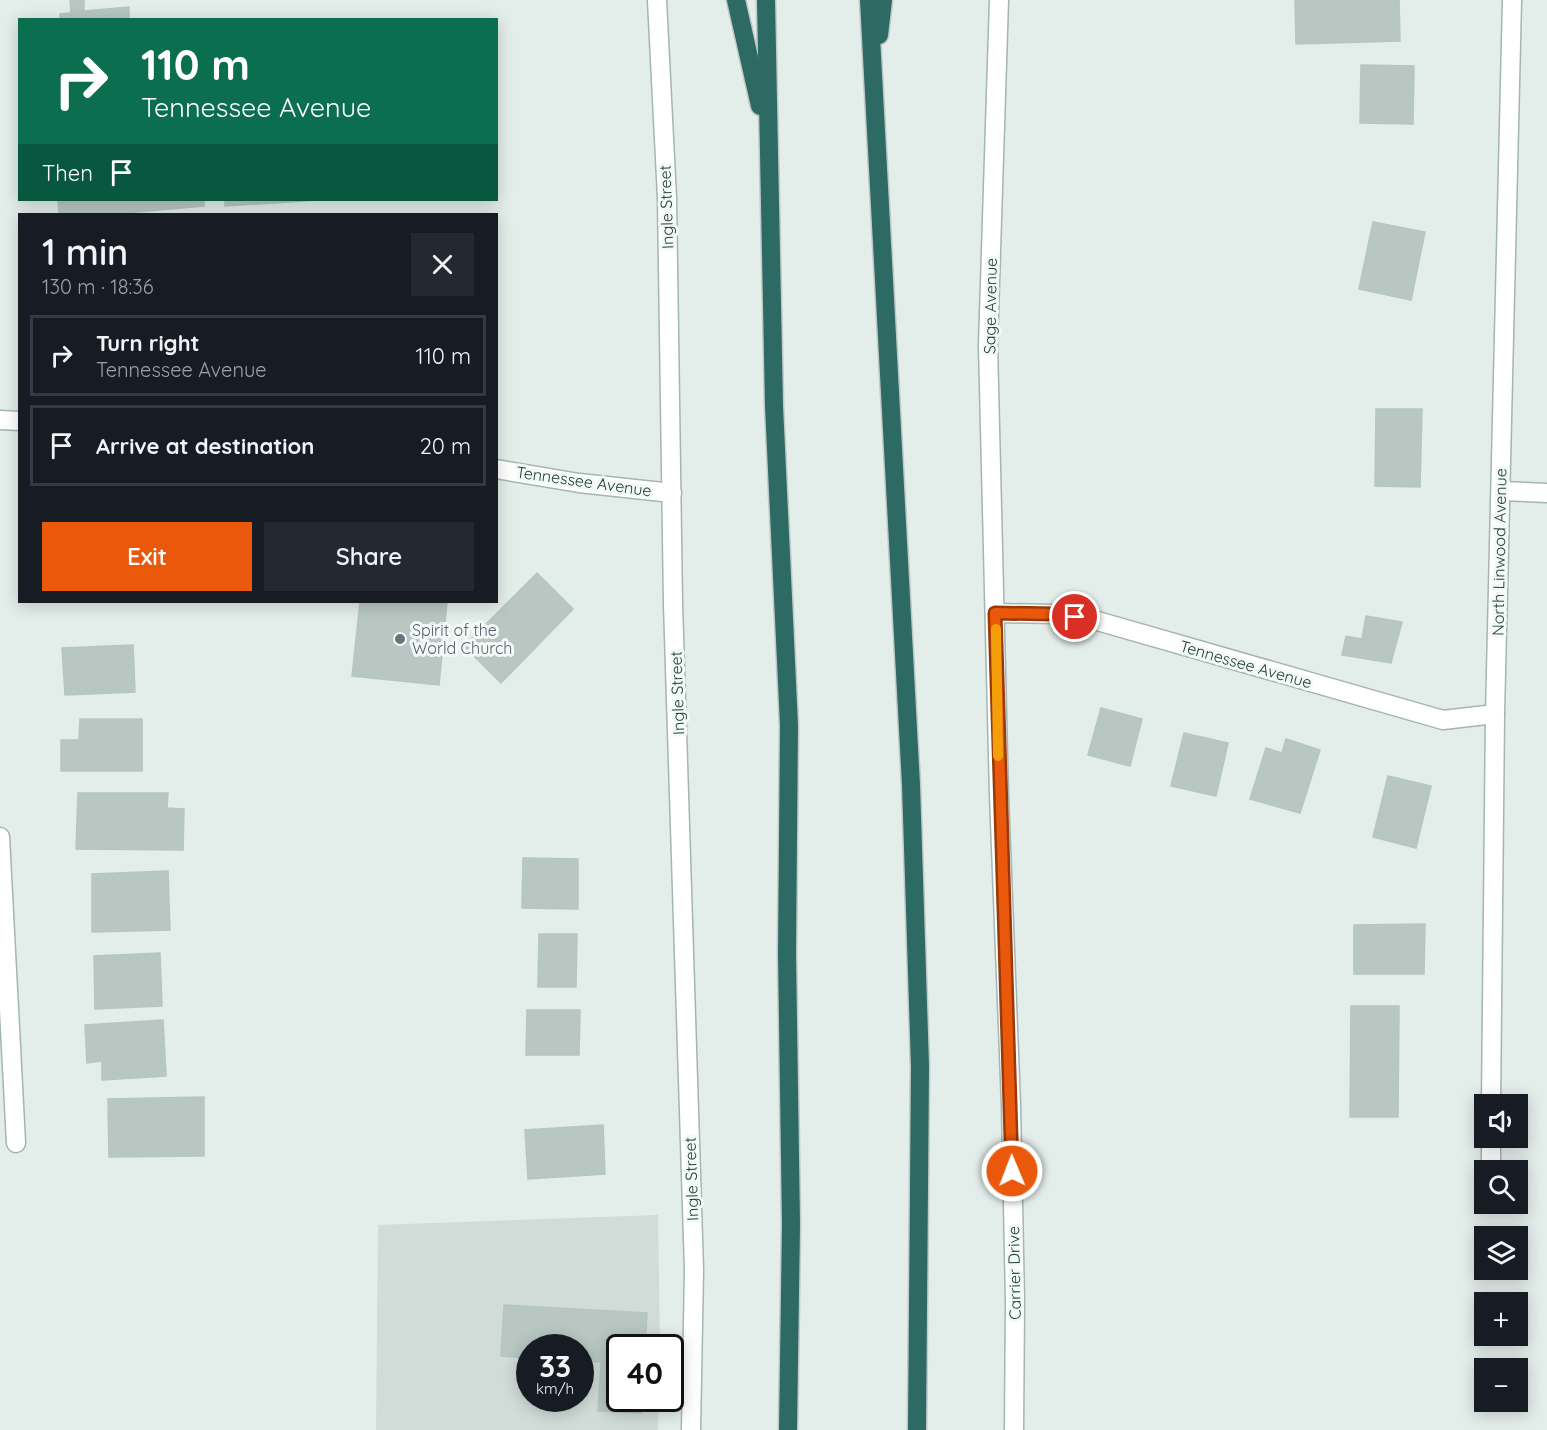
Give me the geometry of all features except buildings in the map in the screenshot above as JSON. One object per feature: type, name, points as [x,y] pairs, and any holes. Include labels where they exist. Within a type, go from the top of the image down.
[{"type":"highway","points":[[736,0],[769,142]]},
{"type":"highway","points":[[766,0],[774,406],[789,725],[787,952],[791,1224],[788,1430]]},
{"type":"highway","points":[[868,0],[872,111],[911,797],[920,1066],[917,1430]]},
{"type":"highway","points":[[872,111],[883,0]]},
{"type":"street","name":"Ingle Street","points":[[657,0],[667,198],[673,604],[694,1270],[691,1430]]},
{"type":"street","name":"Sage Avenue","points":[[995,613],[988,345],[999,0]]},
{"type":"street","name":"North Linwood Avenue","points":[[1491,1094],[1495,714],[1512,0]]},
{"type":"street","points":[[0,420],[18,421]]},
{"type":"street","name":"Tennessee Avenue","points":[[498,469],[579,483],[672,493]]},
{"type":"street","points":[[1501,491],[1547,493]]},
{"type":"street","name":"Tennessee Avenue","points":[[995,613],[1055,614],[1094,620],[1443,720],[1495,714]]},
{"type":"street","name":"Carrier Drive","points":[[995,613],[1015,1267],[1014,1430]]},
{"type":"street","points":[[0,837],[16,1143]]},
{"type":"shaded area","points":[[658,1215],[660,1334],[606,1334],[606,1412],[659,1412],[658,1430],[376,1430],[378,1225]]},
{"type":"slow traffic","points":[[996,629],[998,756]]},
{"type":"place","name":"Spirit of the World Church","points":[[400,639]]},
{"type":"route","points":[[1012,1171],[995,613],[1055,614],[1075,617]]}]
